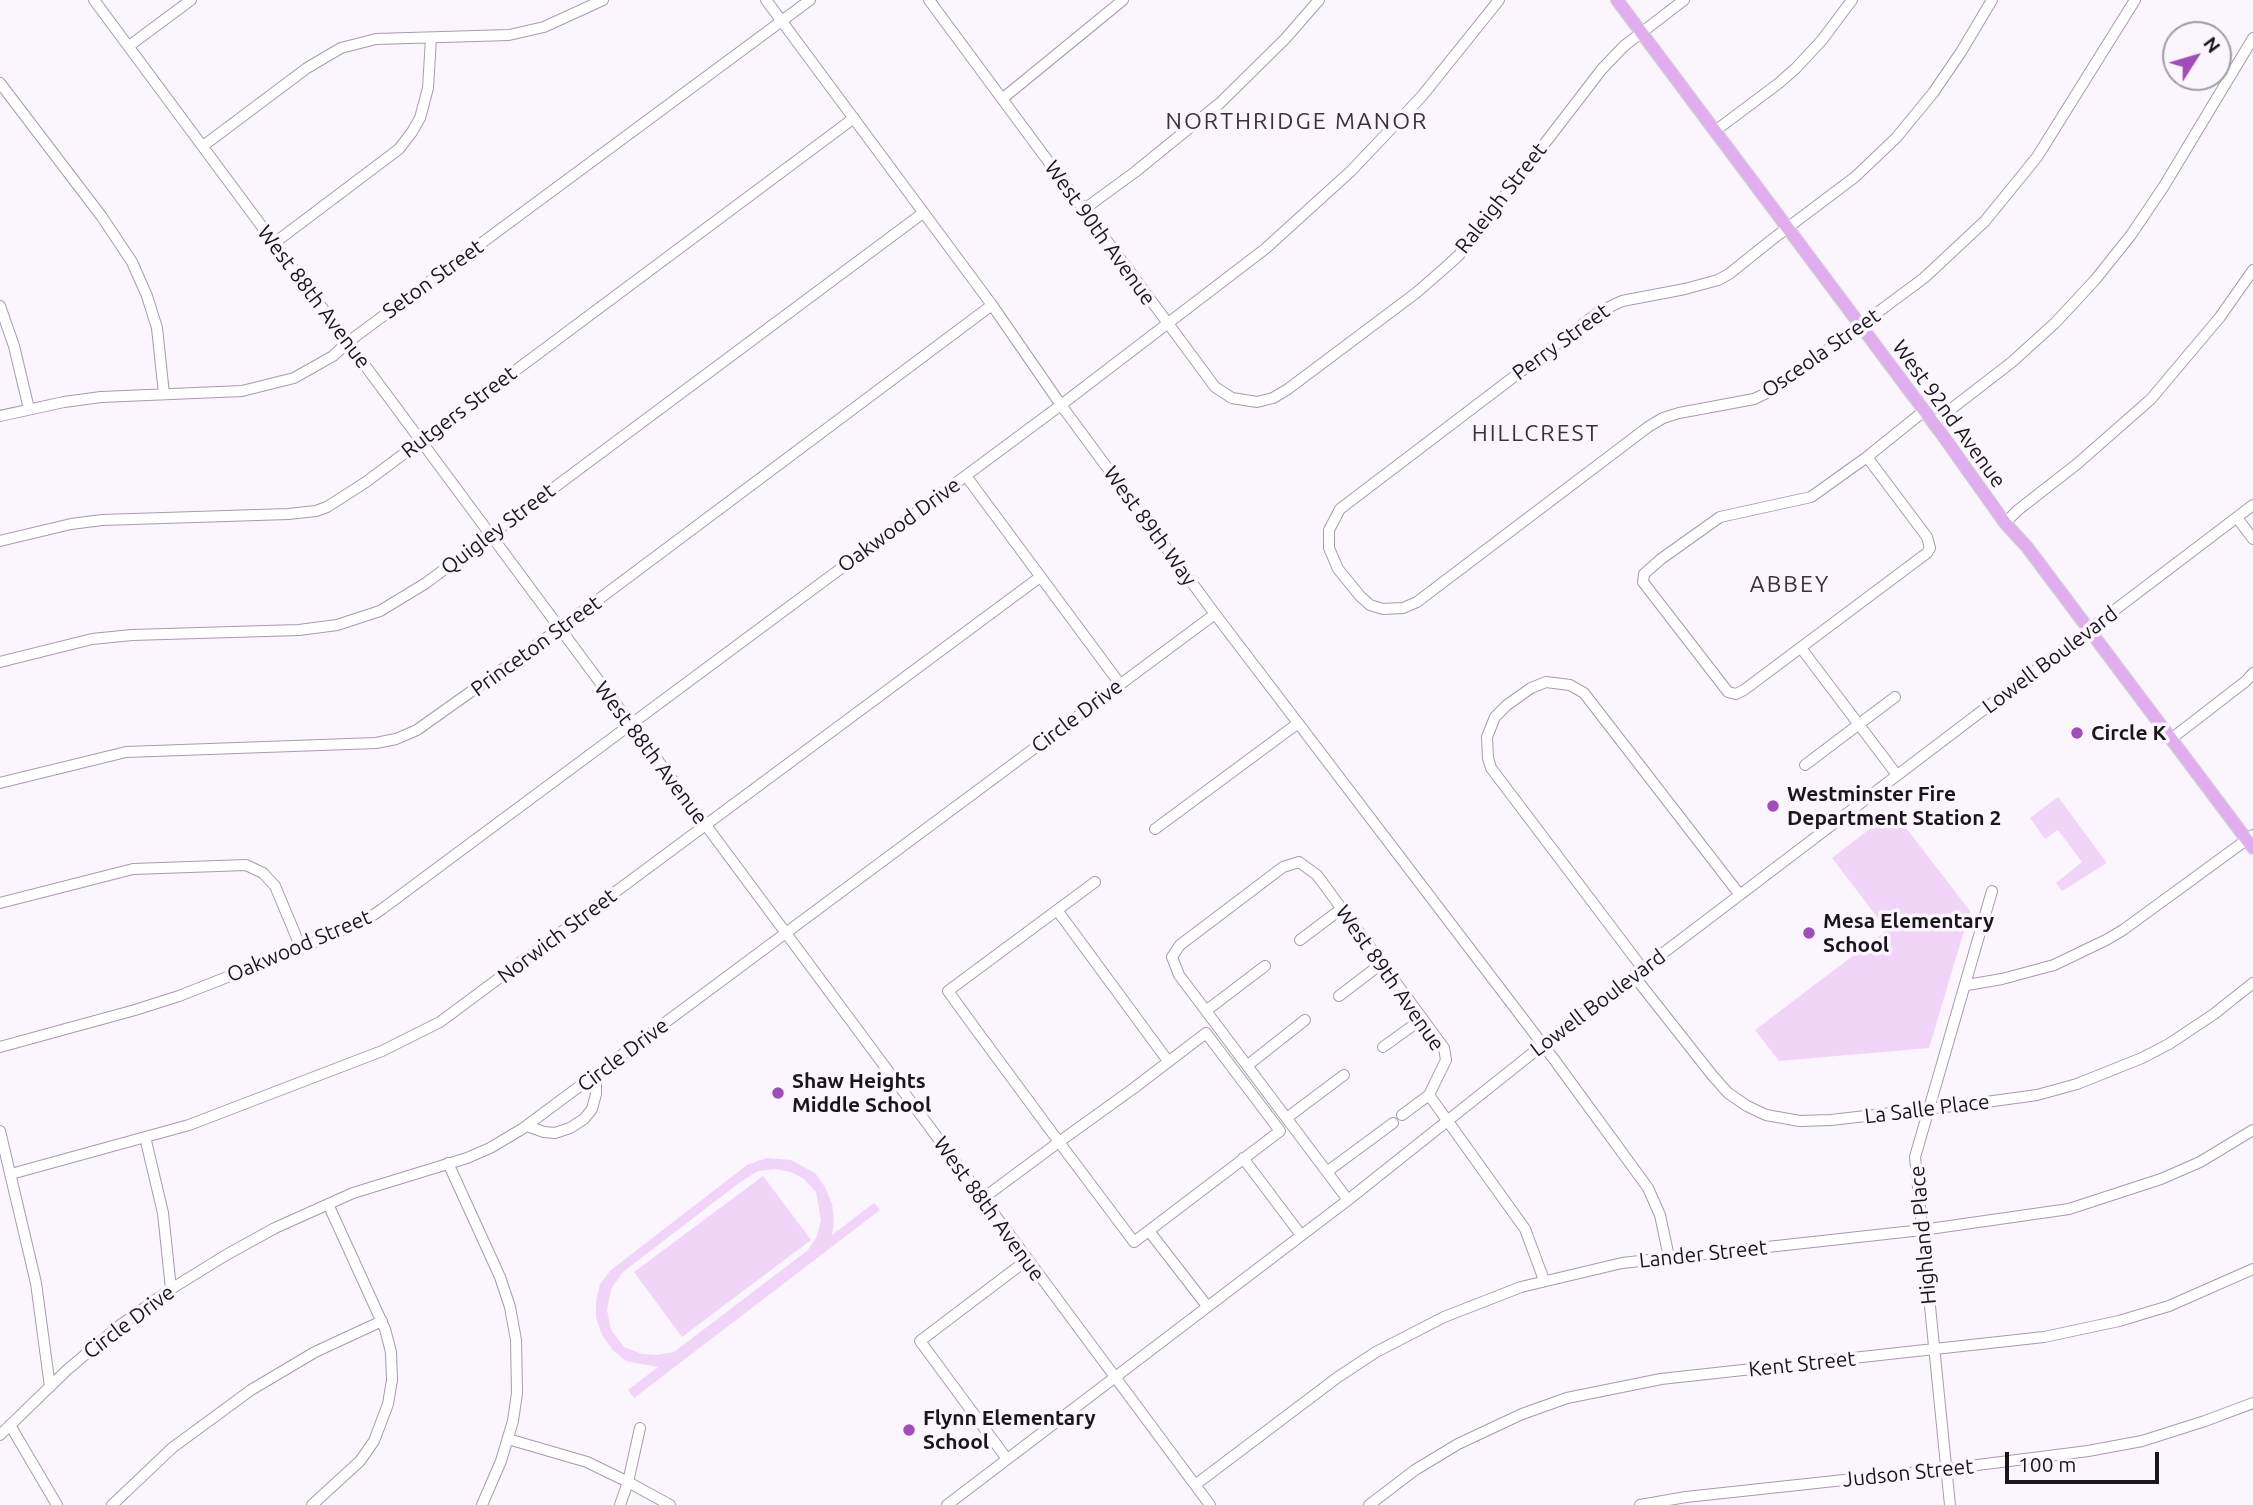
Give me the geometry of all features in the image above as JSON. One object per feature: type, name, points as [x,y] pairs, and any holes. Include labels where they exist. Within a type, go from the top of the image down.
[{"type":"main road","name":"West 92nd Avenue","points":[[1617,0],[2006,523],[2251,841]]},
{"type":"street","name":"West 88th Avenue","points":[[94,0],[1210,1505]]},
{"type":"street","points":[[129,47],[191,0]]},
{"type":"street","points":[[203,146],[307,68],[341,48],[376,39],[509,36],[570,17],[603,0]]},
{"type":"street","name":"West 89th Way","points":[[766,0],[1215,614],[1543,1045],[1648,1188],[1660,1215],[1669,1257]]},
{"type":"street","name":"Seton Street","points":[[0,416],[101,397],[242,391],[283,382],[316,366],[810,0]]},
{"type":"street","name":"West 90th Avenue","points":[[929,0],[1216,387],[1232,398],[1262,401],[1288,390],[1301,379]]},
{"type":"street","points":[[1002,99],[1123,0]]},
{"type":"street","points":[[1083,210],[1220,103],[1285,39],[1319,0]]},
{"type":"street","name":"Oakwood Drive","points":[[630,724],[1061,405],[1265,249],[1351,171],[1422,96],[1499,0]]},
{"type":"street","name":"Raleigh Street","points":[[1301,379],[1416,293],[1459,255],[1596,77],[1624,46],[1684,0]]},
{"type":"street","points":[[1715,131],[1796,68],[1822,40],[1852,0]]},
{"type":"street","name":"Perry Street","points":[[1348,582],[1331,554],[1328,540],[1332,523],[1346,504],[1599,312],[1622,301],[1718,280],[1855,177],[1896,138],[1947,74],[1992,0]]},
{"type":"street","name":"Osceola Street","points":[[1348,582],[1364,601],[1376,608],[1390,610],[1409,606],[1648,427],[1679,413],[1762,396],[1784,384],[1947,258],[2003,201],[2053,134],[2135,0]]},
{"type":"street","points":[[273,244],[399,149],[412,132],[420,118],[428,88],[431,37]]},
{"type":"street","points":[[1933,423],[2012,362],[2055,323],[2095,280],[2131,235],[2164,186],[2253,38]]},
{"type":"street","points":[[0,83],[102,217],[132,262],[157,328],[164,394]]},
{"type":"street","name":"Rutgers Street","points":[[0,541],[102,520],[316,511],[342,499],[854,118]]},
{"type":"street","name":"Quigley Street","points":[[0,662],[92,639],[132,635],[299,630],[337,625],[366,617],[393,604],[426,583],[923,213]]},
{"type":"street","points":[[2006,523],[2151,399],[2220,317],[2253,270]]},
{"type":"street","points":[[0,306],[14,346],[29,409]]},
{"type":"street","name":"Princeton Street","points":[[0,783],[126,751],[363,744],[396,739],[417,730],[559,629],[992,306]]},
{"type":"street","points":[[1867,457],[1927,537],[1930,545],[1927,553],[1744,690],[1733,694],[1725,688],[1643,582],[1642,577],[1647,569],[1720,517],[1811,497],[1924,411]]},
{"type":"street","points":[[966,476],[1120,684]]},
{"type":"street","name":"Lowell Boulevard","points":[[947,1505],[1348,1200],[1543,1045],[2253,505]]},
{"type":"street","points":[[2238,519],[2253,539]]},
{"type":"street","name":"Norwich Street","points":[[11,1174],[189,1125],[370,1056],[416,1035],[486,989],[1040,577]]},
{"type":"street","name":"Circle Drive","points":[[0,1435],[119,1326],[171,1289],[250,1241],[328,1203],[490,1148],[527,1126],[1215,614]]},
{"type":"street","points":[[1801,648],[1897,775]]},
{"type":"street","points":[[2171,739],[2253,673]]},
{"type":"street","points":[[1639,972],[1491,768],[1486,748],[1490,727],[1500,710],[1538,684],[1554,682],[1570,685],[1584,692],[1740,895]]},
{"type":"street","points":[[1805,765],[1895,697]]},
{"type":"street","name":"Oakwood Street","points":[[0,1046],[135,1010],[301,948],[369,918],[630,724]]},
{"type":"street","points":[[1155,829],[1297,724]]},
{"type":"street","points":[[1967,985],[2054,965],[2106,940],[2251,841]]},
{"type":"street","name":"West 89th Avenue","points":[[1207,1010],[1180,975],[1172,957],[1180,945],[1283,867],[1299,862],[1317,875],[1444,1048],[1446,1060],[1429,1095]]},
{"type":"street","points":[[0,903],[133,869],[246,865],[263,873],[275,886],[301,948]]},
{"type":"street","points":[[982,1199],[1059,1142],[1168,1061],[1206,1033],[1280,1131],[1133,1242],[1059,1142],[948,992],[1095,882]]},
{"type":"street","name":"Highland Place","points":[[1950,1505],[1915,1157],[1967,985],[1992,891]]},
{"type":"street","points":[[1300,940],[1341,909]]},
{"type":"street","points":[[1057,910],[1168,1061]]},
{"type":"street","points":[[1339,996],[1381,964]]},
{"type":"street","points":[[1265,966],[1207,1010],[1348,1200]]},
{"type":"street","name":"La Salle Place","points":[[1639,972],[1712,1075],[1738,1100],[1766,1115],[1788,1120],[1820,1121],[2037,1095],[2098,1077],[2142,1058],[2189,1031],[2253,983]]},
{"type":"street","points":[[1383,1047],[1422,1019]]},
{"type":"street","points":[[1248,1065],[1305,1020]]},
{"type":"street","points":[[527,1126],[555,1133],[584,1119],[592,1109],[596,1094],[596,1075]]},
{"type":"street","points":[[1288,1117],[1344,1075]]},
{"type":"street","points":[[1402,1115],[1429,1095],[1525,1229],[1544,1280]]},
{"type":"street","points":[[1328,1171],[1393,1123]]},
{"type":"street","name":"Lander Street","points":[[1195,1485],[1338,1377],[1376,1352],[1467,1307],[1544,1280],[1622,1263],[1922,1230],[2069,1209],[2161,1179],[2200,1162],[2253,1130]]},
{"type":"street","points":[[0,1131],[36,1283],[50,1387]]},
{"type":"street","points":[[145,1137],[160,1195],[171,1289]]},
{"type":"street","points":[[1243,1158],[1301,1235]]},
{"type":"street","points":[[448,1163],[500,1277],[514,1324],[517,1393],[502,1461],[482,1505]]},
{"type":"street","points":[[312,1505],[360,1461],[374,1441],[390,1394],[392,1366],[382,1321],[328,1203]]},
{"type":"street","points":[[1149,1231],[1207,1306]]},
{"type":"street","points":[[1007,1459],[920,1341],[1027,1260]]},
{"type":"street","name":"Kent Street","points":[[1369,1505],[1415,1470],[1458,1444],[1522,1414],[1567,1398],[1661,1379],[2044,1337],[2119,1321],[2180,1302],[2253,1269]]},
{"type":"street","points":[[112,1505],[172,1448],[251,1390],[315,1352],[382,1321]]},
{"type":"street","name":"Judson Street","points":[[1640,1505],[1686,1497],[2052,1457],[2142,1441],[2253,1403]]},
{"type":"street","points":[[10,1425],[57,1505]]},
{"type":"street","points":[[620,1505],[640,1428]]},
{"type":"street","points":[[508,1439],[587,1462],[670,1505]]},
{"type":"shaded area","points":[[2058,797],[2107,863],[2062,891],[2056,883],[2082,862],[2058,830],[2045,839],[2030,818]]},
{"type":"shaded area","points":[[1893,811],[1970,911],[1929,1048],[1779,1061],[1755,1030],[1887,930],[1832,858]]},
{"type":"shaded area","points":[[766,1158],[791,1160],[815,1173],[832,1204],[832,1235],[874,1203],[880,1210],[634,1398],[628,1390],[658,1367],[626,1361],[602,1335],[596,1317],[600,1284],[611,1270],[747,1165]],"holes":[[[775,1169],[791,1172],[804,1179],[816,1192],[821,1220],[817,1236],[808,1250],[674,1352],[642,1354],[624,1347],[611,1330],[607,1310],[611,1289],[623,1272],[758,1171]]]},
{"type":"shaded area","points":[[763,1176],[811,1240],[682,1337],[634,1272]]},
{"type":"place","name":"Circle K","points":[[2077,733]]},
{"type":"place","name":"Westminster Fire Department Station 2","points":[[1773,806]]},
{"type":"place","name":"Mesa Elementary School","points":[[1809,933]]},
{"type":"place","name":"Shaw Heights Middle School","points":[[778,1093]]},
{"type":"place","name":"Flynn Elementary School","points":[[909,1430]]},
{"type":"district","name":"NORTHRIDGE MANOR","points":[[1297,121]]},
{"type":"district","name":"HILLCREST","points":[[1536,433]]},
{"type":"district","name":"ABBEY","points":[[1790,584]]}]
